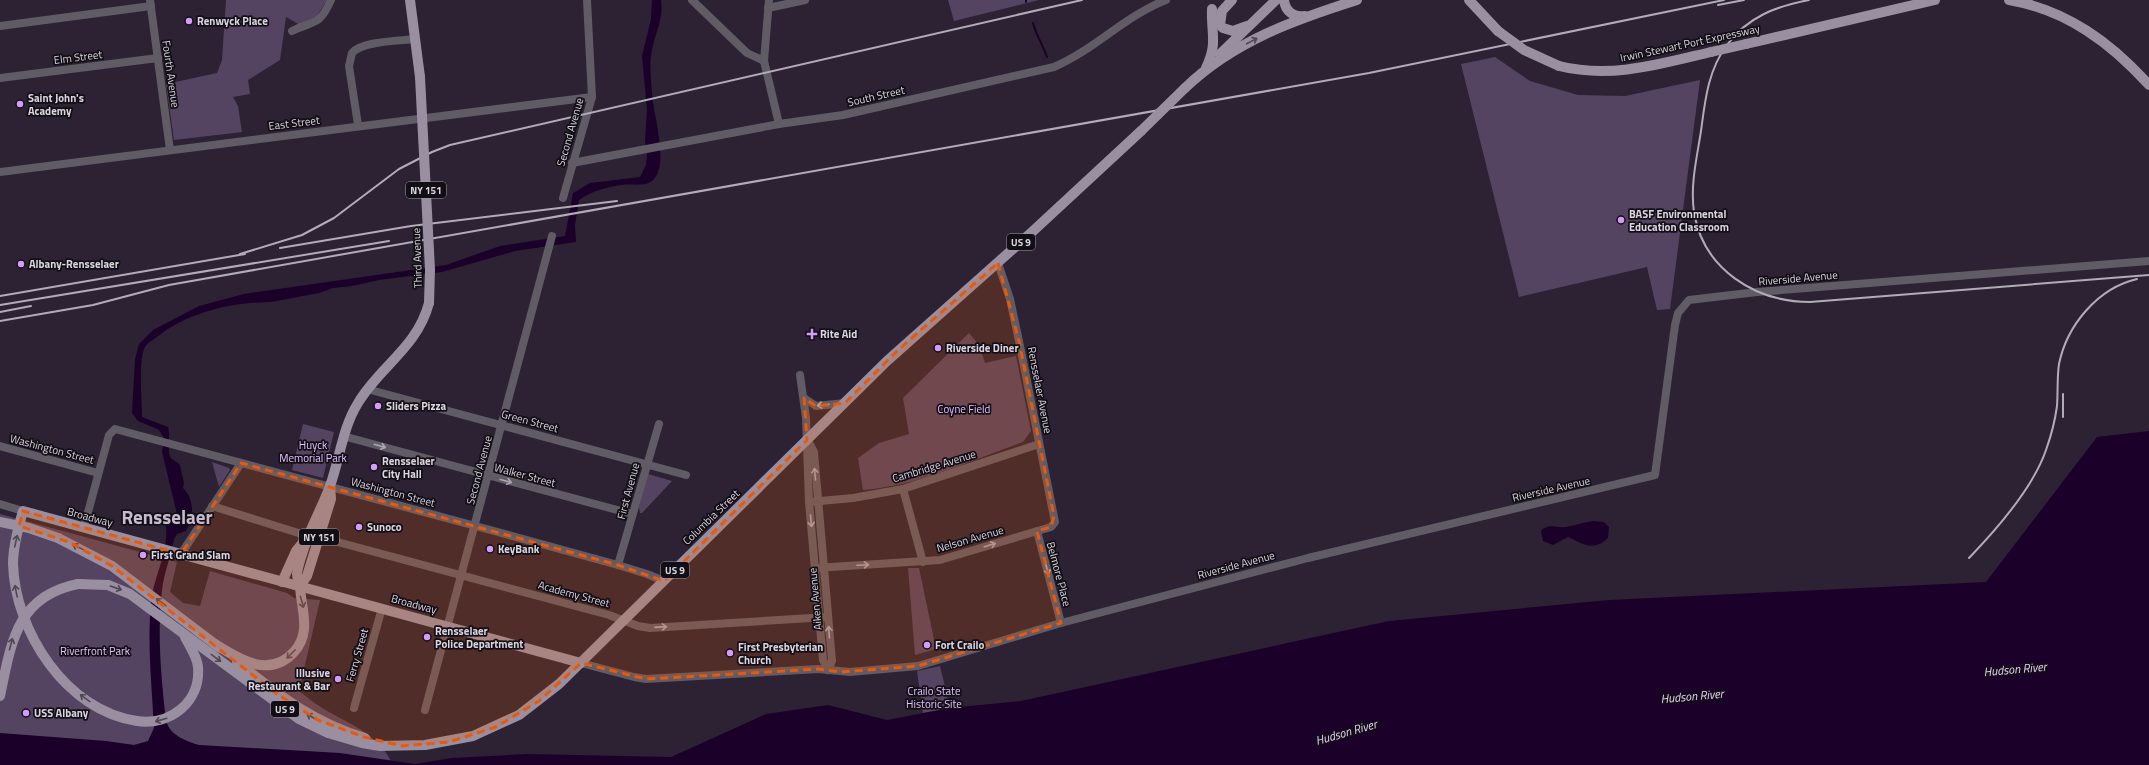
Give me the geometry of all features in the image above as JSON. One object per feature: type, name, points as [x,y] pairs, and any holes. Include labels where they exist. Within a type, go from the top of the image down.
[{"type":"main road","name":"Third Avenue","points":[[300,586],[307,576],[314,536],[330,486],[343,436],[352,413],[368,389],[411,341],[423,321],[429,303],[430,270],[420,77],[410,0]]},
{"type":"main road","points":[[1223,28],[1220,16],[1232,0]]},
{"type":"main road","name":"US 9","points":[[808,440],[887,361],[998,263],[1142,131],[1276,0]]},
{"type":"main road","points":[[1284,0],[1285,7],[1292,14],[1301,17],[1309,16]]},
{"type":"main road","points":[[1206,68],[1259,37],[1309,16],[1357,0]]},
{"type":"main road","name":"Irwin Stewart Port Expressway","points":[[1469,0],[1498,31],[1524,50],[1559,66],[1587,71],[1618,71],[1711,52],[1935,0]]},
{"type":"main road","points":[[1475,0],[1480,12]]},
{"type":"main road","points":[[2009,0],[2043,9],[2085,29],[2120,56],[2149,86]]},
{"type":"main road","points":[[1210,5],[1215,20],[1223,28],[1228,30],[1238,30],[1252,23]]},
{"type":"main road","points":[[1206,68],[1214,50],[1214,34],[1211,22],[1210,5]]},
{"type":"main road","name":"Columbia Street","points":[[582,663],[808,440]]},
{"type":"main road","points":[[24,511],[16,539],[13,562],[17,597],[30,633],[50,664],[77,692],[106,711],[132,720],[150,722],[174,715],[186,705],[195,691],[198,671],[196,658],[184,635]]},
{"type":"main road","name":"Broadway","points":[[24,511],[582,663]]},
{"type":"main road","name":"US 9","points":[[0,522],[47,534],[91,553],[122,572],[277,694],[318,720],[364,738],[402,746]]},
{"type":"main road","points":[[282,582],[296,551],[314,536]]},
{"type":"main road","name":"US 9","points":[[0,696],[10,645],[20,623],[39,601],[66,587],[96,583],[125,591],[286,710],[313,727],[333,735],[362,743],[402,746],[449,742],[496,727],[519,715],[539,701],[582,663]]},
{"type":"main road","points":[[215,644],[242,661],[252,665],[272,665],[288,658],[300,643],[305,626],[300,586]]},
{"type":"street","points":[[292,31],[315,24],[321,18],[331,0]]},
{"type":"street","name":"Second Avenue","points":[[563,198],[592,97],[587,0]]},
{"type":"street","points":[[692,0],[747,53],[764,62]]},
{"type":"street","points":[[779,124],[764,62],[769,4],[805,0]]},
{"type":"street","name":"South Street","points":[[572,163],[779,124],[843,115],[1054,67],[1075,58],[1141,13],[1166,0]]},
{"type":"street","points":[[0,26],[151,3]]},
{"type":"street","name":"Fourth Avenue","points":[[151,3],[170,150]]},
{"type":"street","points":[[358,126],[349,66],[352,52],[362,46],[415,39]]},
{"type":"street","name":"Elm Street","points":[[0,78],[158,58]]},
{"type":"street","name":"East Street","points":[[0,172],[592,97]]},
{"type":"street","name":"Second Avenue","points":[[425,710],[476,526],[552,236]]},
{"type":"street","name":"Riverside Avenue","points":[[828,670],[850,672],[918,666],[1061,623],[1339,550],[1655,476],[1675,326],[1678,313],[1689,300],[1765,291],[2149,261]]},
{"type":"street","name":"Rensselaer Avenue","points":[[998,263],[1010,299],[1055,522]]},
{"type":"street","name":"Aiken Avenue","points":[[800,375],[808,440],[806,462],[823,660],[828,670]]},
{"type":"street","name":"Green Street","points":[[368,389],[686,475]]},
{"type":"street","points":[[804,398],[816,406],[845,402]]},
{"type":"street","name":"First Avenue","points":[[618,565],[646,464],[659,424]]},
{"type":"street","name":"Washington Street","points":[[0,446],[98,473],[109,435],[114,429],[330,486],[618,565],[664,581]]},
{"type":"street","name":"Walker Street","points":[[343,436],[632,514]]},
{"type":"street","name":"Aiken Avenue","points":[[808,440],[814,452],[832,660],[828,670]]},
{"type":"street","name":"Cambridge Avenue","points":[[809,502],[853,498],[903,489],[1039,444]]},
{"type":"street","points":[[180,554],[241,462]]},
{"type":"street","points":[[84,527],[98,473]]},
{"type":"street","points":[[903,489],[923,562]]},
{"type":"street","name":"Broadway","points":[[0,504],[24,511]]},
{"type":"street","name":"Academy Street","points":[[212,506],[314,536],[609,615],[644,628],[828,616]]},
{"type":"street","name":"Nelson Avenue","points":[[815,568],[940,560],[1051,527],[1055,522]]},
{"type":"street","name":"Belmore Place","points":[[1037,531],[1061,623]]},
{"type":"street","name":"Ferry Street","points":[[354,708],[382,608]]},
{"type":"street","name":"Broadway","points":[[582,663],[634,677],[646,678],[818,669],[828,670]]},
{"type":"highlighted area","points":[[998,263],[1019,341],[1054,516],[1051,527],[1037,531],[1061,623],[918,666],[889,669],[841,672],[818,669],[646,679],[581,663],[539,701],[496,727],[449,742],[402,746],[364,737],[318,720],[277,694],[112,566],[69,542],[19,526],[23,511],[181,554],[241,463],[618,565],[664,581],[807,440],[804,398],[816,406],[845,403],[898,350]]},
{"type":"green space","points":[[226,0],[327,0],[313,22],[300,25],[286,17],[280,60],[248,80],[250,94],[233,97],[238,106],[242,132],[174,140],[166,84],[217,73],[222,60]]},
{"type":"green space","points":[[948,0],[1039,0],[954,21]]},
{"type":"green space","points":[[1495,57],[1530,81],[1578,95],[1625,96],[1700,80],[1670,309],[1657,310],[1647,267],[1519,297],[1461,64]]},
{"type":"green space","name":"Coyne Field","points":[[969,333],[979,345],[985,363],[1016,356],[1031,431],[1023,442],[944,471],[924,478],[884,488],[863,490],[858,458],[879,443],[909,434],[903,398]]},
{"type":"green space","name":"Huyck Memorial Park","points":[[303,424],[334,432],[323,478],[292,470]]},
{"type":"green space","points":[[212,462],[229,468],[230,470],[219,487]]},
{"type":"green space","points":[[648,474],[672,481],[642,513],[640,513],[639,507]]},
{"type":"green space","name":"Riverfront Park","points":[[0,514],[177,562],[170,592],[183,603],[200,606],[210,571],[287,593],[294,598],[320,600],[299,691],[322,708],[372,738],[387,755],[393,765],[0,739]]},
{"type":"green space","name":"Crailo State Historic Site","points":[[908,568],[919,568],[936,649],[915,655]]},
{"type":"green space","name":"Crailo State Historic Site","points":[[940,666],[950,708],[923,713],[917,671]]},
{"type":"water","name":"Hudson River","points":[[652,0],[661,0],[662,7],[653,44],[650,66],[653,102],[660,150],[658,172],[654,179],[650,182],[639,185],[622,185],[605,188],[589,194],[579,200],[575,225],[576,242],[515,251],[442,272],[379,280],[352,286],[333,288],[319,293],[271,302],[256,302],[226,306],[182,321],[169,328],[146,346],[143,353],[141,370],[142,417],[168,427],[170,457],[180,465],[184,483],[183,488],[190,498],[192,509],[191,520],[186,531],[177,534],[174,539],[163,584],[160,622],[160,655],[166,720],[171,730],[179,737],[199,745],[340,753],[415,764],[452,758],[527,754],[671,757],[766,714],[828,705],[887,720],[950,708],[1021,701],[1389,621],[1609,600],[1986,582],[2097,437],[2149,431],[2149,765],[0,765],[0,733],[106,741],[134,745],[148,741],[154,728],[150,650],[152,593],[165,546],[166,527],[168,524],[176,522],[178,518],[162,452],[164,438],[159,430],[138,421],[132,413],[135,359],[139,344],[153,330],[199,306],[244,294],[446,265],[500,246],[565,236],[573,193],[590,183],[640,177],[646,165],[647,154],[645,141],[647,110],[642,56],[651,19]]},
{"type":"water","points":[[1593,521],[1604,522],[1609,527],[1608,538],[1598,545],[1593,546],[1583,544],[1568,537],[1553,545],[1543,541],[1541,531],[1547,527],[1565,527]]},
{"type":"waterway","points":[[1033,23],[1047,57]]},
{"type":"railway","points":[[240,254],[302,235],[334,218],[399,169],[432,152],[450,145],[1082,0]]},
{"type":"railway","points":[[0,321],[93,305],[169,285],[1369,73],[1724,0]]},
{"type":"railway","points":[[1718,5],[1744,0]]},
{"type":"railway","points":[[1809,0],[1774,9],[1753,20],[1735,35],[1727,45],[1711,75],[1694,171],[1693,202],[1699,232],[1708,250],[1720,266],[1752,289],[1770,296],[1810,302],[2149,275]]},
{"type":"railway","points":[[280,248],[411,226],[617,201]]},
{"type":"railway","points":[[0,305],[389,241]]},
{"type":"railway","points":[[0,296],[245,254]]},
{"type":"railway","points":[[1969,558],[1991,535],[2013,508],[2040,464],[2050,439],[2055,417],[2059,364],[2063,350],[2077,322],[2086,310],[2109,291],[2137,279]]},
{"type":"railway","points":[[0,312],[31,306]]},
{"type":"railway","points":[[2063,394],[2063,417]]},
{"type":"place","name":"Renwyck Place","points":[[189,21]]},
{"type":"place","name":"Saint John's Academy","points":[[20,104]]},
{"type":"place","name":"BASF Environmental Education Classroom","points":[[1621,220]]},
{"type":"place","name":"Albany-Rensselaer","points":[[21,264]]},
{"type":"place","name":"Rite Aid","points":[[812,334]]},
{"type":"place","name":"Riverside Diner","points":[[938,348]]},
{"type":"place","name":"Sliders Pizza","points":[[378,406]]},
{"type":"place","name":"Rensselaer City Hall","points":[[374,467]]},
{"type":"place","name":"Sunoco","points":[[359,527]]},
{"type":"place","name":"KeyBank","points":[[490,549]]},
{"type":"place","name":"First Grand Slam","points":[[143,555]]},
{"type":"place","name":"Rensselaer Police Department","points":[[427,637]]},
{"type":"place","name":"Fort Crailo","points":[[927,645]]},
{"type":"place","name":"First Presbyterian Church","points":[[730,653]]},
{"type":"place","name":"Illusive Restaurant & Bar","points":[[338,679]]},
{"type":"place","name":"USS Albany","points":[[26,713]]},
{"type":"district","name":"Rensselaer","points":[[167,516]]}]
